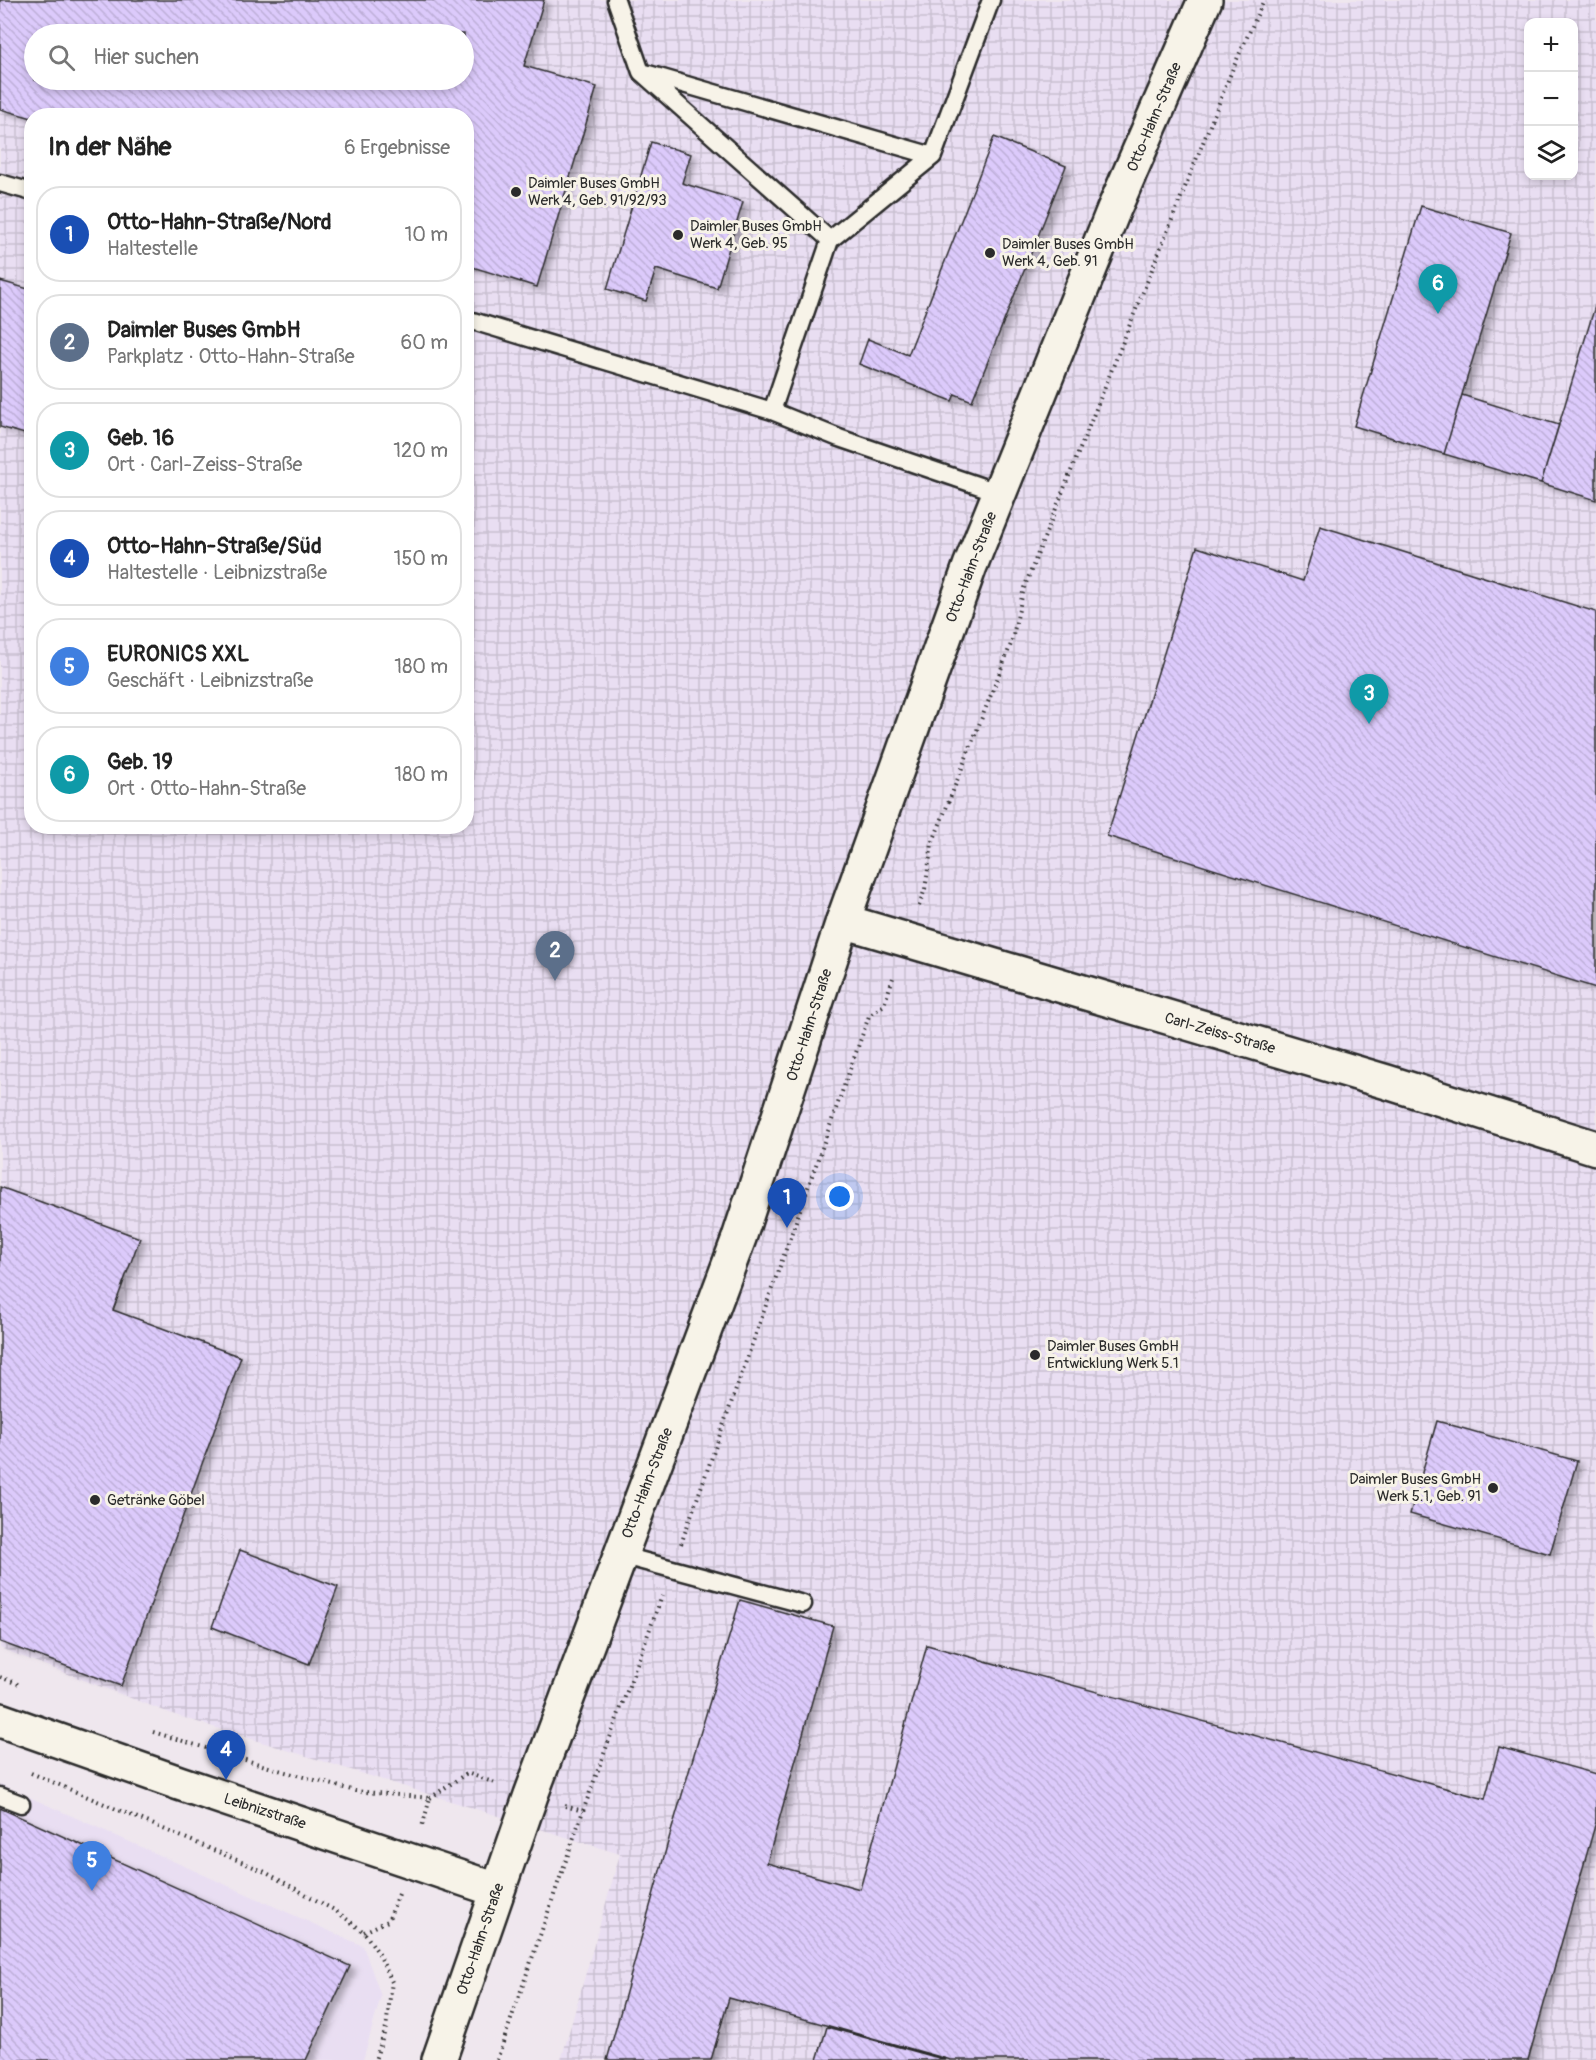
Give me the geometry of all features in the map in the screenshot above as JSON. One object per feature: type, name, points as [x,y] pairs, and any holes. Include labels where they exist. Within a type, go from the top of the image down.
[{"type":"street","name":"Otto-Hahn-Straße","points":[[439,2060],[497,1890],[739,1239],[843,921],[970,566],[1114,209],[1205,0]]},
{"type":"street","name":"Carl-Zeiss-Straße","points":[[843,921],[1387,1082],[1596,1148]]},
{"type":"street","name":"Leibnizstraße","points":[[0,1720],[497,1890]]},
{"type":"lane","points":[[616,0],[641,72],[830,240]]},
{"type":"lane","points":[[772,411],[830,240],[933,156],[991,0]]},
{"type":"lane","points":[[641,72],[933,156]]},
{"type":"lane","points":[[0,183],[24,190]]},
{"type":"lane","points":[[474,321],[772,411],[839,438],[1000,493]]},
{"type":"lane","points":[[620,1555],[803,1604]]},
{"type":"lane","points":[[0,1796],[21,1804]]},
{"type":"path","points":[[22,1769],[263,1871],[336,1911],[364,1932],[379,1954],[392,1982],[386,2028],[375,2060]]},
{"type":"path","points":[[497,2060],[583,1811]]},
{"type":"shaded area","points":[[0,0],[1596,0],[1596,2060],[561,2060],[620,1854],[175,1715],[0,1648]]},
{"type":"shaded area","points":[[0,1784],[363,1946],[381,1996],[363,2060],[0,2060]]},
{"type":"building","name":"Daimler Buses GmbH Werk 4, Geb. 91/92/93","points":[[0,0],[544,0],[524,66],[597,87],[537,287],[474,267],[474,108],[24,108],[24,116],[0,109]]},
{"type":"building","name":"Daimler Buses GmbH Werk 4, Geb. 91","points":[[994,137],[1066,166],[972,401],[955,394],[952,401],[859,364],[868,339],[908,355]]},
{"type":"building","name":"Daimler Buses GmbH Werk 4, Geb. 95","points":[[651,142],[691,154],[682,183],[743,202],[717,288],[656,269],[646,301],[607,289]]},
{"type":"building","points":[[1421,206],[1511,233],[1444,454],[1354,426]]},
{"type":"building","points":[[0,281],[24,288],[24,434],[0,427]]},
{"type":"building","points":[[1596,303],[1596,500],[1541,483]]},
{"type":"building","points":[[1462,395],[1559,425],[1541,483],[1444,454]]},
{"type":"building","points":[[1320,526],[1596,612],[1596,988],[1107,836],[1197,547],[1303,581]]},
{"type":"building","name":"Getränke Göbel","points":[[0,1187],[140,1238],[113,1310],[241,1357],[121,1686],[0,1642]]},
{"type":"building","name":"Daimler Buses GmbH Werk 5.1, Geb. 91","points":[[1437,1421],[1577,1461],[1550,1554],[1410,1514]]},
{"type":"building","points":[[240,1550],[338,1587],[309,1664],[212,1627]]},
{"type":"building","points":[[740,1600],[833,1626],[767,1863],[860,1889],[927,1645],[1485,1799],[1499,1747],[1596,1774],[1596,1822],[1528,2060],[951,2060],[729,1998],[711,2060],[607,2060],[670,1835]]},
{"type":"building","points":[[0,1808],[350,1966],[306,2060],[0,2060]]},
{"type":"building","points":[[827,2027],[946,2060],[817,2060]]},
{"type":"place","name":"Daimler Buses GmbH Werk 4, Geb. 91/92/93","points":[[516,192]]},
{"type":"place","name":"Daimler Buses GmbH Werk 4, Geb. 95","points":[[678,235]]},
{"type":"place","name":"Daimler Buses GmbH Werk 4, Geb. 91","points":[[990,253]]},
{"type":"place","name":"Geb. 19","points":[[1438,314]]},
{"type":"place","name":"Geb. 16","points":[[1369,724]]},
{"type":"place","name":"Daimler Buses GmbH","points":[[555,981]]},
{"type":"place","name":"Otto-Hahn-Straße/Nord","points":[[787,1228]]},
{"type":"place","name":"Daimler Buses GmbH Entwicklung Werk 5.1","points":[[1035,1355]]},
{"type":"place","name":"Daimler Buses GmbH Werk 5.1, Geb. 91","points":[[1493,1488]]},
{"type":"place","name":"Getränke Göbel","points":[[95,1500]]},
{"type":"place","name":"Otto-Hahn-Straße/Süd","points":[[226,1780]]},
{"type":"place","name":"EURONICS XXL","points":[[92,1891]]}]
